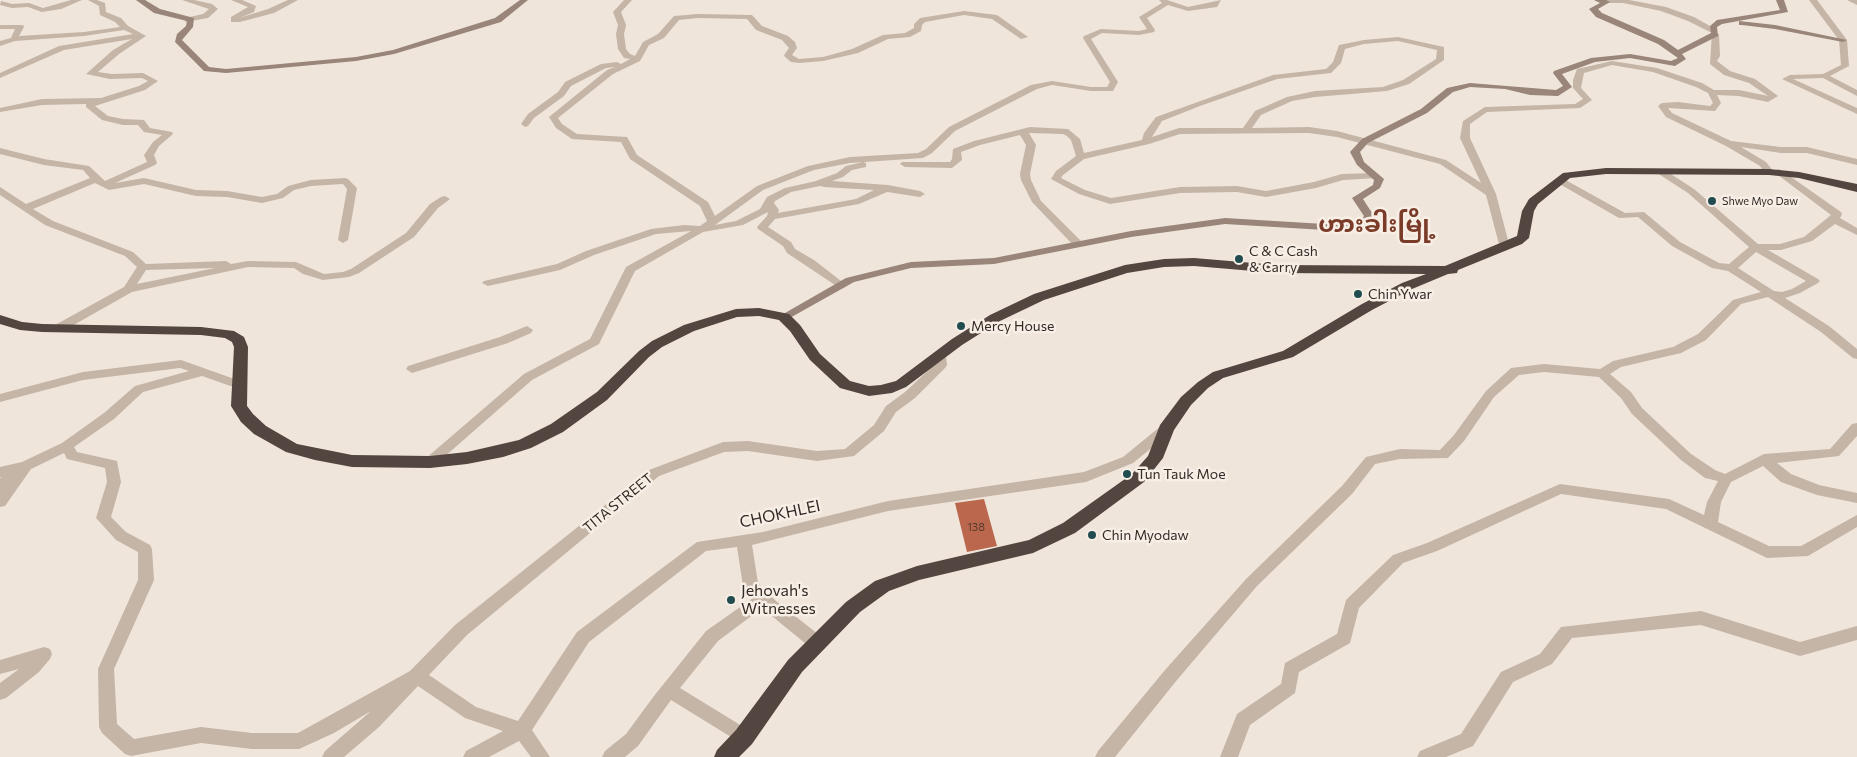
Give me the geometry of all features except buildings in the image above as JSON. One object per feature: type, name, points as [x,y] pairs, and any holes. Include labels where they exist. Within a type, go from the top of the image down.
[{"type":"highway","points":[[725,757],[744,737],[795,666],[816,643],[852,607],[882,586],[917,573],[1033,546],[1069,528],[1138,478],[1155,458],[1166,429],[1186,401],[1203,385],[1218,375],[1288,354],[1399,290],[1505,248],[1523,238],[1528,211],[1533,202],[1559,180],[1567,176],[1586,172],[1773,172],[1857,188]]},
{"type":"highway","points":[[0,319],[20,326],[201,331],[229,334],[238,340],[241,347],[239,406],[247,418],[260,430],[292,448],[352,461],[430,462],[467,458],[503,451],[525,444],[557,428],[602,396],[644,354],[669,336],[708,320],[736,313],[759,312],[784,317],[795,328],[828,372],[844,385],[855,389],[869,390],[892,388],[995,318],[1039,297],[1106,274],[1148,265],[1194,262],[1277,269],[1452,270]]},
{"type":"street","points":[[1,2],[12,6],[29,5],[42,10],[78,0]]},
{"type":"street","points":[[92,0],[102,5],[103,13],[118,20],[125,28],[142,36]]},
{"type":"street","points":[[140,0],[157,11],[188,20],[205,16],[214,9],[204,4]]},
{"type":"street","points":[[186,0],[194,4],[204,4],[214,0]]},
{"type":"street","points":[[235,0],[252,6],[251,10],[235,17],[234,20],[271,11],[294,0]]},
{"type":"street","points":[[188,20],[191,20],[189,27],[181,34],[178,40],[207,69],[226,71],[349,60],[394,52],[498,20],[524,0]]},
{"type":"street","points":[[628,0],[617,12],[622,25],[620,34],[622,49],[627,56],[637,60]]},
{"type":"street","points":[[430,462],[528,377],[595,341],[630,269],[699,231],[760,188],[811,168],[850,160],[920,156],[930,151],[952,129],[1034,87],[1052,84],[1091,89],[1110,89],[1114,82],[1088,38],[1101,31],[1139,33],[1151,30],[1143,17],[1165,2],[1188,9],[1214,5],[1217,0]]},
{"type":"street","points":[[1678,53],[1714,30],[1720,22],[1784,12],[1780,0]]},
{"type":"street","points":[[1813,0],[1843,40],[1845,66],[1824,76],[1790,77],[1786,79],[1857,111]]},
{"type":"street","points":[[1851,0],[1857,3]]},
{"type":"street","points":[[784,317],[850,280],[911,265],[994,260],[1131,234],[1225,222],[1341,228],[1363,227],[1369,216],[1357,198],[1376,186],[1379,179],[1360,163],[1355,152],[1365,141],[1424,111],[1450,90],[1470,85],[1558,93],[1568,88],[1557,73],[1594,60],[1630,56],[1672,64],[1682,59],[1678,53],[1661,42],[1600,15],[1593,9],[1602,1],[1623,1],[1663,9],[1714,30],[1747,23],[1843,40]]},
{"type":"street","points":[[713,222],[704,204],[633,157],[624,139],[574,137],[559,126],[553,117],[610,72],[637,60],[646,44],[661,36],[677,18],[698,16],[749,17],[759,28],[785,38],[792,44],[793,48],[788,55],[794,60],[799,61],[823,59],[855,51],[886,37],[907,35],[918,29],[918,24],[923,20],[964,13],[994,17],[1024,37]]},
{"type":"street","points":[[0,27],[20,27],[14,39]]},
{"type":"street","points":[[0,44],[14,39],[95,33],[125,28]]},
{"type":"street","points":[[1505,248],[1491,194],[1465,138],[1466,123],[1485,110],[1577,106],[1588,100],[1577,88],[1580,71],[1612,63],[1654,70],[1699,85],[1712,92],[1739,93],[1768,99],[1774,96],[1752,81],[1727,73],[1713,62],[1716,56],[1714,30]]},
{"type":"street","points":[[95,33],[103,39],[100,41]]},
{"type":"street","points":[[0,76],[62,48],[142,36]]},
{"type":"street","points":[[26,208],[152,163],[149,155],[156,144],[169,134],[148,130],[141,122],[123,122],[105,118],[89,105],[142,88],[154,81],[143,75],[110,77],[104,74],[90,74],[116,52],[142,36]]},
{"type":"street","points":[[1146,142],[1148,132],[1159,119],[1197,104],[1276,77],[1328,71],[1336,63],[1342,47],[1364,42],[1398,39],[1441,49],[1440,60],[1406,82],[1384,89],[1315,94],[1290,99],[1258,112],[1247,129]]},
{"type":"street","points":[[526,124],[531,116],[561,94],[568,84],[604,66],[637,60]]},
{"type":"street","points":[[1824,76],[1857,93]]},
{"type":"street","points":[[1712,92],[1717,103],[1712,109],[1678,105],[1662,106],[1669,115],[1728,144],[1763,164],[1836,214],[1834,219],[1808,239],[1781,247],[1755,247],[1731,268]]},
{"type":"street","points":[[1,110],[42,102],[62,103],[106,99]]},
{"type":"street","points":[[1375,176],[1342,177],[1316,185],[1266,194],[1237,189],[1180,190],[1110,201],[1082,192],[1056,179],[1059,173],[1081,157],[1146,142],[1178,131],[1247,129],[1276,132],[1309,130],[1337,134],[1443,162],[1491,194]]},
{"type":"street","points":[[488,283],[560,267],[590,253],[655,231],[684,228],[699,231],[739,223],[764,211],[771,199],[788,190],[819,184],[840,175],[849,168],[863,165],[952,165],[957,160],[956,151],[977,143],[1030,130],[1065,131],[1075,139],[1081,157]]},
{"type":"street","points":[[1022,132],[1031,145],[1025,174],[1026,180],[1037,202],[1078,244]]},
{"type":"street","points":[[1728,144],[1781,150],[1807,150],[1857,162]]},
{"type":"street","points":[[0,151],[44,162],[86,168],[100,182],[129,185],[144,181],[162,187],[196,193],[227,194],[252,200],[280,196],[291,188],[311,183],[345,181],[352,188],[343,240]]},
{"type":"street","points":[[1104,757],[1171,675],[1252,582],[1347,490],[1371,460],[1400,454],[1443,455],[1459,438],[1490,394],[1515,371],[1544,368],[1602,373],[1618,364],[1677,350],[1702,337],[1737,302],[1768,294],[1783,295],[1796,291],[1814,281],[1755,247],[1691,191],[1660,171]]},
{"type":"street","points":[[1559,180],[1623,216],[1640,214],[1676,244],[1716,266],[1731,268],[1768,294],[1825,329],[1857,355]]},
{"type":"street","points":[[819,184],[888,188],[920,194]]},
{"type":"street","points":[[772,217],[859,200],[888,188]]},
{"type":"street","points":[[0,190],[12,200],[49,223],[129,254],[144,267],[199,264],[296,265],[307,272],[323,277],[345,275],[355,271],[410,235],[434,206],[445,199]]},
{"type":"street","points":[[0,204],[12,200]]},
{"type":"street","points":[[769,202],[774,210],[772,217],[762,227],[782,240],[791,251],[810,262],[841,286]]},
{"type":"street","points":[[1834,219],[1857,232]]},
{"type":"street","points":[[59,328],[128,289],[248,264]]},
{"type":"street","points":[[128,289],[144,267]]},
{"type":"street","points":[[412,369],[504,340],[527,330]]},
{"type":"street","name":"TITA STREET","points":[[331,757],[373,721],[462,630],[654,473],[723,447],[748,446],[817,456],[849,453],[878,428],[891,409],[910,395],[941,365],[940,357]]},
{"type":"street","points":[[2,398],[83,376],[181,364],[239,385]]},
{"type":"street","points":[[0,485],[26,466],[67,446],[109,416],[139,390],[202,372]]},
{"type":"street","points":[[1602,373],[1626,395],[1637,411],[1686,457],[1710,474],[1726,479]]},
{"type":"street","points":[[1710,525],[1714,502],[1726,479],[1764,459],[1834,453],[1857,427]]},
{"type":"street","name":"CHOKHLEI","points":[[472,757],[522,730],[582,638],[702,546],[763,538],[888,506],[1086,477],[1128,460],[1166,429]]},
{"type":"street","points":[[67,446],[72,456],[112,464],[114,482],[103,518],[121,536],[145,549],[146,580],[106,668],[108,727],[131,748],[201,735],[252,741],[299,742],[417,676],[471,713],[522,730],[541,757]]},
{"type":"street","points":[[1764,459],[1786,478],[1817,490],[1857,498]]},
{"type":"street","points":[[0,472],[26,466]]},
{"type":"street","points":[[0,502],[26,466]]},
{"type":"street","points":[[1229,757],[1243,720],[1289,688],[1291,668],[1344,638],[1352,605],[1398,560],[1475,528],[1560,488],[1669,504],[1767,552],[1803,552],[1857,520]]},
{"type":"street","points":[[744,540],[751,586],[763,599],[816,643]]},
{"type":"street","points":[[610,757],[632,740],[712,636],[763,599]]},
{"type":"street","points":[[1426,757],[1467,740],[1507,676],[1546,659],[1568,632],[1702,618],[1800,649],[1857,633]]},
{"type":"street","points":[[0,667],[44,654],[33,667],[0,693]]},
{"type":"street","points":[[669,690],[744,737]]},
{"type":"place","name":"Shwe Myo Daw","points":[[1712,201]]},
{"type":"place","name":"C & C Cash & Carry","points":[[1239,259]]},
{"type":"place","name":"Chin Ywar","points":[[1358,294]]},
{"type":"place","name":"Mercy House","points":[[961,326]]},
{"type":"place","name":"Tun Tauk Moe","points":[[1127,474]]},
{"type":"place","name":"Chin Myodaw","points":[[1092,535]]},
{"type":"place","name":"Jehovah's Witnesses","points":[[731,600]]},
{"type":"district","name":"ဟားခါးမြို့","points":[[1377,224]]}]
